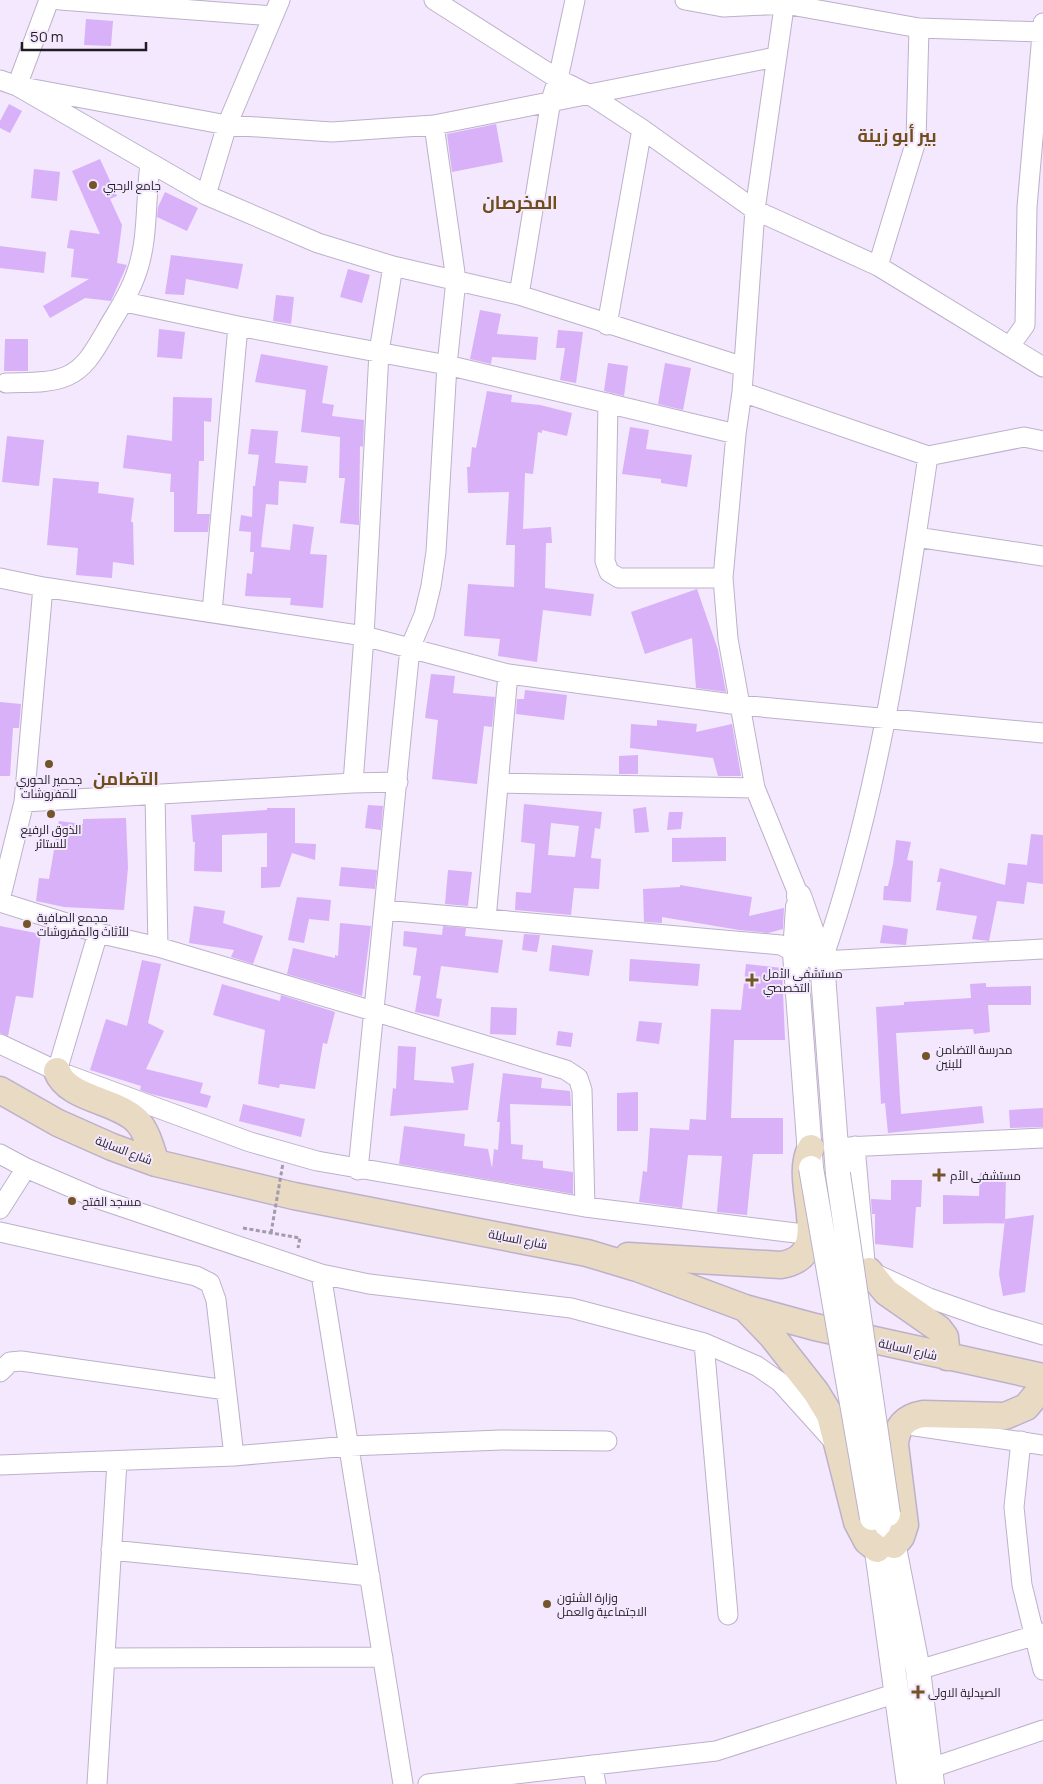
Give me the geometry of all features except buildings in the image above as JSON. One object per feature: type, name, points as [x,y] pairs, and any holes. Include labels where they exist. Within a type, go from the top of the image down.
[{"type":"main road","points":[[57,1071],[64,1083],[73,1089],[134,1119],[144,1131],[156,1163]]},
{"type":"main road","name":"شارع السايلة","points":[[0,1090],[58,1123],[112,1147],[156,1163],[294,1196],[587,1253],[637,1268],[745,1308],[814,1328],[1043,1377]]},
{"type":"main road","points":[[587,1253],[781,1265],[799,1259],[806,1252],[812,1235],[804,1170],[828,1152]]},
{"type":"main road","points":[[870,1272],[886,1292],[939,1329],[944,1337],[946,1357]]},
{"type":"main road","points":[[745,1308],[772,1336],[820,1398],[830,1415],[840,1448],[860,1532],[886,1547],[904,1532],[905,1525],[895,1445],[896,1437],[902,1424],[915,1415],[923,1414],[1005,1416],[1026,1407],[1043,1387]]},
{"type":"street","points":[[9,83],[49,0]]},
{"type":"street","points":[[60,0],[276,8],[227,125],[206,195]]},
{"type":"street","points":[[434,0],[558,79],[590,94],[754,210],[878,266],[1043,368]]},
{"type":"street","points":[[519,295],[551,100],[558,79],[575,0]]},
{"type":"street","points":[[684,0],[723,7],[785,2],[919,28],[1043,29],[1035,208],[1025,325],[1010,346]]},
{"type":"street","points":[[785,2],[754,210],[742,392],[736,434],[723,578],[728,639],[755,788],[799,896],[822,961],[828,1152],[870,1272],[929,1298],[1043,1335]]},
{"type":"street","points":[[878,266],[916,142],[919,28]]},
{"type":"street","points":[[9,83],[227,125],[332,132],[434,125],[551,100],[776,57]]},
{"type":"street","points":[[9,83],[206,195],[318,243],[393,266],[519,295],[607,325],[744,367]]},
{"type":"street","points":[[358,1170],[410,648],[424,615],[436,552],[447,365],[456,280],[434,125]]},
{"type":"street","points":[[607,325],[642,129]]},
{"type":"street","points":[[6,383],[42,382],[67,376],[85,364],[95,351],[125,302],[136,276],[142,251],[150,164]]},
{"type":"street","points":[[353,783],[364,636],[379,352],[393,266]]},
{"type":"street","points":[[125,302],[238,326],[447,365],[736,434]]},
{"type":"street","points":[[212,612],[238,326]]},
{"type":"street","points":[[742,392],[928,456],[1024,437],[1043,441]]},
{"type":"street","points":[[608,403],[605,561],[609,572],[619,578],[723,578]]},
{"type":"street","points":[[822,961],[841,907],[857,846],[885,717],[928,456]]},
{"type":"street","points":[[916,537],[1043,556]]},
{"type":"street","points":[[0,578],[44,587],[364,636],[508,674],[739,705],[1043,733]]},
{"type":"street","points":[[44,587],[24,802],[0,901],[98,933],[158,947],[566,1070],[578,1078],[582,1090],[585,1207]]},
{"type":"street","points":[[486,919],[500,783],[508,674]]},
{"type":"street","points":[[24,802],[398,782]]},
{"type":"street","points":[[500,783],[755,788]]},
{"type":"street","points":[[155,795],[158,947]]},
{"type":"street","points":[[799,896],[795,953],[828,1152],[880,1516],[886,1547],[918,1670],[932,1776]]},
{"type":"street","points":[[384,910],[781,945],[795,953],[822,961],[1043,949]]},
{"type":"street","points":[[57,1071],[98,933]]},
{"type":"street","points":[[0,1044],[57,1071],[250,1142],[317,1161],[358,1170],[585,1207],[812,1235]]},
{"type":"street","points":[[828,1152],[1043,1138]]},
{"type":"street","points":[[828,1152],[838,1174],[880,1516]]},
{"type":"street","points":[[0,1154],[26,1168],[96,1198],[321,1274],[369,1284],[571,1308],[704,1343],[731,1353],[756,1366],[780,1382],[840,1448]]},
{"type":"street","points":[[0,1209],[26,1168]]},
{"type":"street","points":[[0,1232],[196,1276],[210,1283],[216,1300],[234,1456]]},
{"type":"street","points":[[321,1274],[403,1784]]},
{"type":"street","points":[[704,1343],[728,1616]]},
{"type":"street","points":[[0,1372],[10,1362],[21,1361],[226,1390]]},
{"type":"street","points":[[902,1424],[1043,1445]]},
{"type":"street","points":[[0,1465],[234,1456],[349,1446],[501,1440],[607,1441]]},
{"type":"street","points":[[1021,1442],[1014,1507],[1022,1585],[1039,1634],[1043,1670]]},
{"type":"street","points":[[97,1784],[117,1462]]},
{"type":"street","points":[[886,1547],[897,1692],[909,1780],[932,1776],[1043,1730]]},
{"type":"street","points":[[111,1550],[370,1576]]},
{"type":"street","points":[[918,1670],[1039,1634]]},
{"type":"street","points":[[105,1658],[383,1657]]},
{"type":"street","points":[[428,1784],[716,1751],[897,1692]]},
{"type":"street","points":[[592,1765],[596,1784]]},
{"type":"path","points":[[271,1233],[284,1163]]},
{"type":"path","points":[[242,1228],[300,1238]]},
{"type":"place","name":"جامع الرحبي","points":[[93,185]]},
{"type":"place","name":"جحمير الحوري للمفروشات","points":[[49,764]]},
{"type":"place","name":"الذوق الرفيع للستائر","points":[[51,814]]},
{"type":"place","name":"مجمع الصافية للأثاث والمفروشات","points":[[27,924]]},
{"type":"place","name":"مستشفى الأمل التخصصي","points":[[752,980]]},
{"type":"place","name":"مدرسة التضامن للبنين","points":[[926,1056]]},
{"type":"place","name":"مستشفى الأم","points":[[939,1175]]},
{"type":"place","name":"مسجد الفتح","points":[[72,1201]]},
{"type":"place","name":"وزارة الشئون الاجتماعية والعمل","points":[[547,1604]]},
{"type":"place","name":"الصيدلية الاولى","points":[[918,1692]]},
{"type":"district","name":"بير أبو زينة","points":[[897,135]]},
{"type":"district","name":"المخرصان","points":[[520,202]]},
{"type":"district","name":"التضامن","points":[[126,778]]}]
